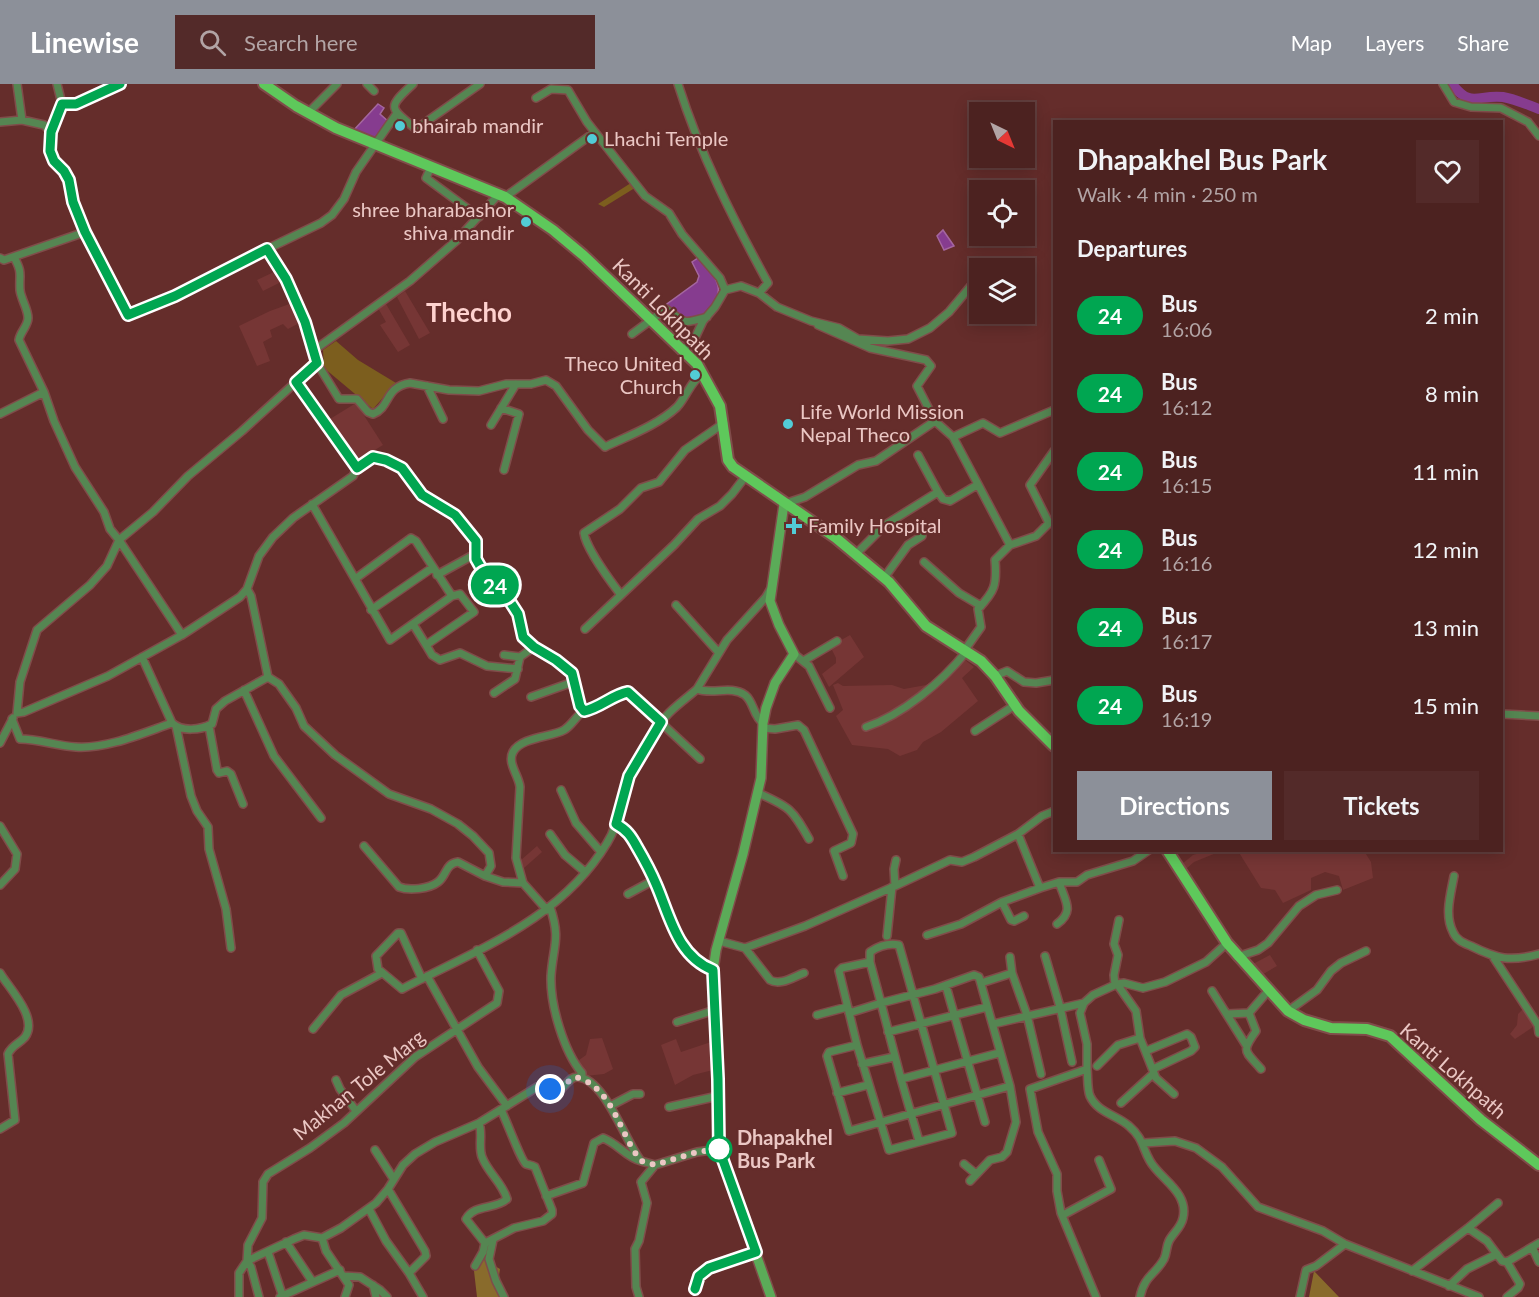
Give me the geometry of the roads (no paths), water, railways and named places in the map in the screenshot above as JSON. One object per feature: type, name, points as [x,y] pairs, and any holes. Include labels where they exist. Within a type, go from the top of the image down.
[{"type":"main road","name":"Kanti Lokhpath","points":[[264,84],[308,113],[336,128],[502,196],[531,213],[583,255],[697,364],[720,406],[728,460],[733,467],[856,554],[884,578],[926,627],[981,662],[995,676],[1015,705],[1053,745]]},
{"type":"main road","points":[[771,1297],[719,1149],[713,970],[758,793],[766,708],[775,683],[794,654],[770,601],[784,504]]},
{"type":"main road","name":"Kanti Lokhpath","points":[[1168,852],[1237,957],[1288,1011],[1304,1020],[1324,1026],[1367,1029],[1390,1036],[1481,1120],[1539,1165]]},
{"type":"street","points":[[16,84],[22,120]]},
{"type":"street","points":[[57,84],[62,104],[51,132],[50,151],[54,161],[69,180],[73,202],[85,232],[128,315],[175,296],[321,223],[332,215],[344,199],[356,172],[395,111],[396,99],[413,84]]},
{"type":"street","points":[[62,104],[76,104],[120,84]]},
{"type":"street","points":[[308,113],[337,84]]},
{"type":"street","points":[[367,84],[374,91]]},
{"type":"street","points":[[395,111],[416,129],[480,84]]},
{"type":"street","points":[[678,84],[716,182],[768,282],[759,293]]},
{"type":"street","points":[[1443,84],[1454,102],[1471,107],[1501,108],[1528,122],[1539,136]]},
{"type":"street","points":[[536,98],[551,89],[567,87],[587,122],[645,196],[669,213],[682,234],[720,278],[725,290]]},
{"type":"street","points":[[0,122],[22,120],[44,125],[51,132]]},
{"type":"street","points":[[313,351],[410,281],[456,241],[502,196],[595,132]]},
{"type":"street","points":[[431,167],[426,178],[479,217]]},
{"type":"street","points":[[0,258],[4,260],[14,257],[85,232]]},
{"type":"street","points":[[267,249],[286,279],[305,322],[317,363],[339,399],[357,399],[368,412],[373,414],[378,412],[397,386],[410,383],[449,390],[479,391],[506,384],[546,380],[551,382],[588,430],[605,447],[672,411],[683,399],[694,379],[703,373]]},
{"type":"street","points":[[14,257],[21,272],[20,290],[28,317],[27,324],[20,332],[19,340],[44,392],[54,421],[75,467],[104,512],[110,529],[120,540],[182,635]]},
{"type":"street","points":[[683,350],[694,340],[725,290],[741,286],[759,293],[777,308],[811,321],[839,328],[858,339],[888,341],[908,339],[930,328],[949,312],[969,288]]},
{"type":"street","points":[[632,334],[666,309],[689,323],[707,317]]},
{"type":"street","points":[[811,321],[870,348],[926,360],[931,366],[917,386],[936,421],[952,437],[1010,545]]},
{"type":"street","points":[[0,741],[14,716],[20,682],[37,630],[90,585],[107,566],[120,540],[153,512],[188,476],[317,363]]},
{"type":"street","points":[[296,382],[357,468]]},
{"type":"street","points":[[491,425],[516,384]]},
{"type":"street","points":[[427,386],[443,419]]},
{"type":"street","points":[[0,414],[44,392]]},
{"type":"street","points":[[501,408],[519,414],[504,470]]},
{"type":"street","points":[[952,437],[983,423],[1000,433],[1053,410]]},
{"type":"street","points":[[784,504],[805,497],[858,465],[876,461],[936,421]]},
{"type":"street","points":[[621,595],[585,542],[584,533],[620,509],[641,488],[659,482],[685,450],[724,423]]},
{"type":"street","points":[[866,728],[884,722],[904,710],[955,666],[981,627],[978,609],[988,598],[997,580],[995,560],[1010,545],[1036,536],[1049,523],[1030,484],[1053,452]]},
{"type":"street","points":[[918,455],[943,499],[950,501],[977,485]]},
{"type":"street","points":[[14,716],[108,676],[182,635],[240,597],[247,589],[259,556],[273,537],[293,518],[353,476],[357,468],[373,457],[386,460],[402,468],[422,495],[455,515],[476,541],[476,559],[480,566],[518,614],[523,637],[572,673],[584,711]]},
{"type":"street","points":[[585,629],[674,545],[698,519],[720,506],[745,477]]},
{"type":"street","points":[[856,554],[885,525],[938,492]]},
{"type":"street","points":[[312,504],[371,610],[390,639],[452,596],[460,594],[474,612],[426,645]]},
{"type":"street","points":[[884,578],[908,545],[922,536]]},
{"type":"street","points":[[355,579],[411,538],[416,541],[452,596]]},
{"type":"street","points":[[437,575],[477,553]]},
{"type":"street","points":[[924,562],[959,593],[981,606]]},
{"type":"street","points":[[371,610],[432,568]]},
{"type":"street","points":[[485,1242],[494,1240],[522,1225],[543,1221],[550,1217],[552,1210],[535,1167],[524,1163],[522,1159],[504,1108],[478,1067],[458,1029],[424,977],[401,933],[398,933],[376,956],[378,969],[402,989],[424,977],[477,950],[510,935],[549,908],[585,873],[611,836],[629,776],[661,722],[697,689],[736,628],[766,597],[773,585]]},
{"type":"street","points":[[247,589],[251,596],[268,677],[279,684],[296,708],[304,726],[336,755],[389,794],[432,809],[473,836],[489,854],[490,866],[485,876]]},
{"type":"street","points":[[676,604],[719,652]]},
{"type":"street","points":[[413,624],[432,655],[440,660],[460,653],[487,666],[518,669]]},
{"type":"street","points":[[805,660],[837,641]]},
{"type":"street","points":[[504,655],[520,657],[534,647]]},
{"type":"street","points":[[794,654],[805,660],[830,708]]},
{"type":"street","points":[[142,657],[174,724],[191,796],[197,812],[208,827],[209,849],[226,909],[231,948]]},
{"type":"street","points":[[494,693],[511,683],[517,676],[520,657]]},
{"type":"street","points":[[995,676],[1007,671],[1024,682],[1053,680]]},
{"type":"street","points":[[14,716],[20,739],[34,739],[77,747],[122,740],[174,724],[187,729],[209,726],[214,720],[216,709],[231,696],[268,677]]},
{"type":"street","points":[[531,697],[573,682]]},
{"type":"street","points":[[697,689],[742,694],[749,700],[763,725],[775,729],[798,725],[804,730],[853,834],[851,843],[834,851],[843,876]]},
{"type":"street","points":[[244,690],[274,756],[321,818]]},
{"type":"street","points":[[582,1078],[582,1073],[570,1056],[553,998],[552,965],[557,934],[549,908],[523,883],[516,858],[520,787],[519,776],[511,763],[512,753],[527,742],[564,730],[584,711],[600,707],[620,694],[628,692],[700,759]]},
{"type":"street","points":[[975,731],[1015,705]]},
{"type":"street","points":[[1503,714],[1539,716]]},
{"type":"street","points":[[209,726],[217,770],[219,773],[227,771],[231,774],[243,804]]},
{"type":"street","points":[[561,790],[576,823],[601,852]]},
{"type":"street","points":[[758,793],[794,812],[809,839]]},
{"type":"street","points":[[719,941],[745,948],[805,926],[950,860],[962,862],[974,857],[1018,834],[1042,816],[1053,811]]},
{"type":"street","points":[[616,824],[629,833],[654,880],[669,920],[685,948],[695,960],[713,970]]},
{"type":"street","points":[[0,826],[16,854],[15,869],[0,885]]},
{"type":"street","points":[[550,834],[566,855],[585,873]]},
{"type":"street","points":[[1018,834],[1040,888]]},
{"type":"street","points":[[364,846],[399,887],[405,889],[436,883],[450,864],[458,862],[485,876],[503,882],[523,883]]},
{"type":"street","points":[[927,936],[961,924],[1002,902],[1059,882],[1077,882],[1087,875],[1132,861],[1146,852]]},
{"type":"street","points":[[887,936],[896,860]]},
{"type":"street","points":[[1454,876],[1448,909],[1452,932],[1460,941],[1494,958],[1515,960],[1539,954]]},
{"type":"street","points":[[628,894],[654,880]]},
{"type":"street","points":[[1057,924],[1066,917],[1068,910],[1059,882]]},
{"type":"street","points":[[1237,957],[1258,950],[1268,943],[1299,906],[1316,895],[1337,890]]},
{"type":"street","points":[[1002,902],[1011,920],[1014,921],[1024,916]]},
{"type":"street","points":[[1119,920],[1114,944],[1118,955],[1114,975],[1116,984],[1136,1011],[1140,1038],[1156,1078],[1174,1094]]},
{"type":"street","points":[[1140,1297],[1145,1281],[1164,1258],[1168,1242],[1178,1230],[1183,1217],[1183,1207],[1179,1195],[1150,1162],[1143,1143],[1128,1124],[1103,1111],[1089,1095],[1087,1044],[1080,1013],[1084,1003],[1093,995],[1116,984],[1133,984],[1143,988],[1165,982],[1206,962],[1227,943]]},
{"type":"street","points":[[870,962],[842,968],[839,971],[862,1064],[889,1150],[919,1142],[952,1133],[899,945],[885,945],[873,950],[870,952],[870,962],[919,1142]]},
{"type":"street","points":[[745,948],[774,982],[778,983],[804,973]]},
{"type":"street","name":"Makhan Tole Marg","points":[[239,1297],[239,1273],[247,1261],[248,1245],[262,1218],[263,1182],[268,1174],[310,1148],[356,1111],[415,1057],[492,1008],[499,999],[500,992],[477,950]]},
{"type":"street","points":[[1288,1011],[1317,990],[1331,971],[1341,963],[1366,951]]},
{"type":"street","points":[[1045,956],[1060,1007],[1072,1062]]},
{"type":"street","points":[[1010,957],[1012,974],[1027,1016],[1041,1074]]},
{"type":"street","points":[[1494,958],[1538,1025],[1536,1027],[1539,1033]]},
{"type":"street","points":[[0,973],[19,997],[27,1019],[25,1036],[11,1047],[8,1054],[15,1120],[0,1129]]},
{"type":"street","points":[[313,1029],[341,995],[382,974]]},
{"type":"street","points":[[981,983],[1012,974]]},
{"type":"street","points":[[817,1015],[881,1003],[978,975],[1010,1086],[1016,1122],[1010,1145],[1004,1156],[990,1160],[970,1181]]},
{"type":"street","points":[[946,986],[985,1122]]},
{"type":"street","points":[[1212,991],[1246,1045],[1246,1054],[1261,1069]]},
{"type":"street","points":[[1227,1014],[1249,1013],[1268,991]]},
{"type":"street","points":[[993,1024],[1084,1003]]},
{"type":"street","points":[[888,1032],[987,1007]]},
{"type":"street","points":[[677,1022],[715,1010]]},
{"type":"street","points":[[1246,1045],[1256,1031],[1249,1013]]},
{"type":"street","points":[[1120,1103],[1154,1071],[1191,1052],[1195,1047],[1191,1037],[1187,1034],[1146,1052]]},
{"type":"street","points":[[1097,1066],[1118,1045],[1140,1038]]},
{"type":"street","points":[[857,1045],[827,1054],[849,1131],[1010,1086]]},
{"type":"street","points":[[901,1079],[999,1053]]},
{"type":"street","points":[[862,1064],[894,1057]]},
{"type":"street","points":[[1087,1069],[1030,1089],[1038,1132],[1057,1174],[1057,1191],[1063,1215],[1096,1297]]},
{"type":"street","points":[[259,1297],[251,1267],[247,1261],[304,1235],[322,1238],[341,1228],[369,1209],[388,1189],[403,1165],[415,1154],[435,1142],[479,1123],[525,1093],[537,1088],[543,1086],[554,1091],[559,1090],[572,1078],[582,1078],[591,1084],[610,1106],[641,1161]]},
{"type":"street","points":[[336,1080],[356,1111]]},
{"type":"street","points":[[837,1093],[868,1085]]},
{"type":"street","points":[[610,1106],[633,1094],[640,1095]]},
{"type":"street","points":[[669,1107],[718,1096]]},
{"type":"street","points":[[479,1123],[482,1131],[482,1156],[487,1167],[500,1183],[507,1199],[501,1204],[475,1210],[467,1216],[468,1223],[485,1242]]},
{"type":"street","points":[[546,1196],[583,1184],[594,1143],[603,1138],[611,1141],[633,1159],[655,1165],[697,1152],[719,1149]]},
{"type":"street","points":[[1143,1143],[1175,1141],[1196,1148],[1222,1167],[1258,1207],[1323,1231],[1345,1244],[1479,1297]]},
{"type":"street","points":[[375,1150],[393,1178]]},
{"type":"street","points":[[1063,1215],[1111,1189],[1099,1160]]},
{"type":"street","points":[[964,1164],[976,1174]]},
{"type":"street","points":[[639,1297],[636,1287],[635,1249],[639,1241],[647,1203],[641,1182],[655,1165]]},
{"type":"street","points":[[388,1189],[397,1201],[426,1256],[409,1273]]},
{"type":"street","points":[[1412,1271],[1498,1203]]},
{"type":"street","points":[[369,1209],[386,1241],[423,1297]]},
{"type":"street","points":[[1468,1228],[1486,1242],[1502,1261],[1507,1263],[1520,1284],[1507,1297]]},
{"type":"street","points":[[322,1238],[326,1251],[349,1285],[345,1297]]},
{"type":"street","points":[[494,1240],[489,1259],[493,1275],[504,1297]]},
{"type":"street","points":[[286,1242],[312,1281]]},
{"type":"street","points":[[475,1266],[481,1257],[485,1242]]},
{"type":"street","points":[[1300,1297],[1306,1270],[1316,1266],[1345,1244]]},
{"type":"street","points":[[1507,1263],[1536,1245],[1539,1262]]},
{"type":"street","points":[[268,1252],[282,1296],[312,1281],[342,1273],[360,1277],[387,1297]]},
{"type":"street","points":[[695,1289],[702,1272],[756,1252]]},
{"type":"street","points":[[1449,1286],[1467,1269],[1497,1254]]},
{"type":"street","points":[[373,1285],[376,1297]]},
{"type":"waterway","points":[[1452,84],[1464,96],[1470,98],[1503,97],[1539,109]]},
{"type":"place","name":"bhairab mandir","points":[[400,126]]},
{"type":"place","name":"Lhachi Temple","points":[[592,139]]},
{"type":"place","name":"shree bharabashor shiva mandir","points":[[526,222]]},
{"type":"place","name":"Theco United Church","points":[[695,375]]},
{"type":"place","name":"Life World Mission Nepal Theco","points":[[788,424]]},
{"type":"place","name":"Family Hospital","points":[[794,526]]},
{"type":"place","name":"Dhapakhel Bus Park","points":[[719,1149]]},
{"type":"district","name":"Thecho","points":[[469,313]]}]
